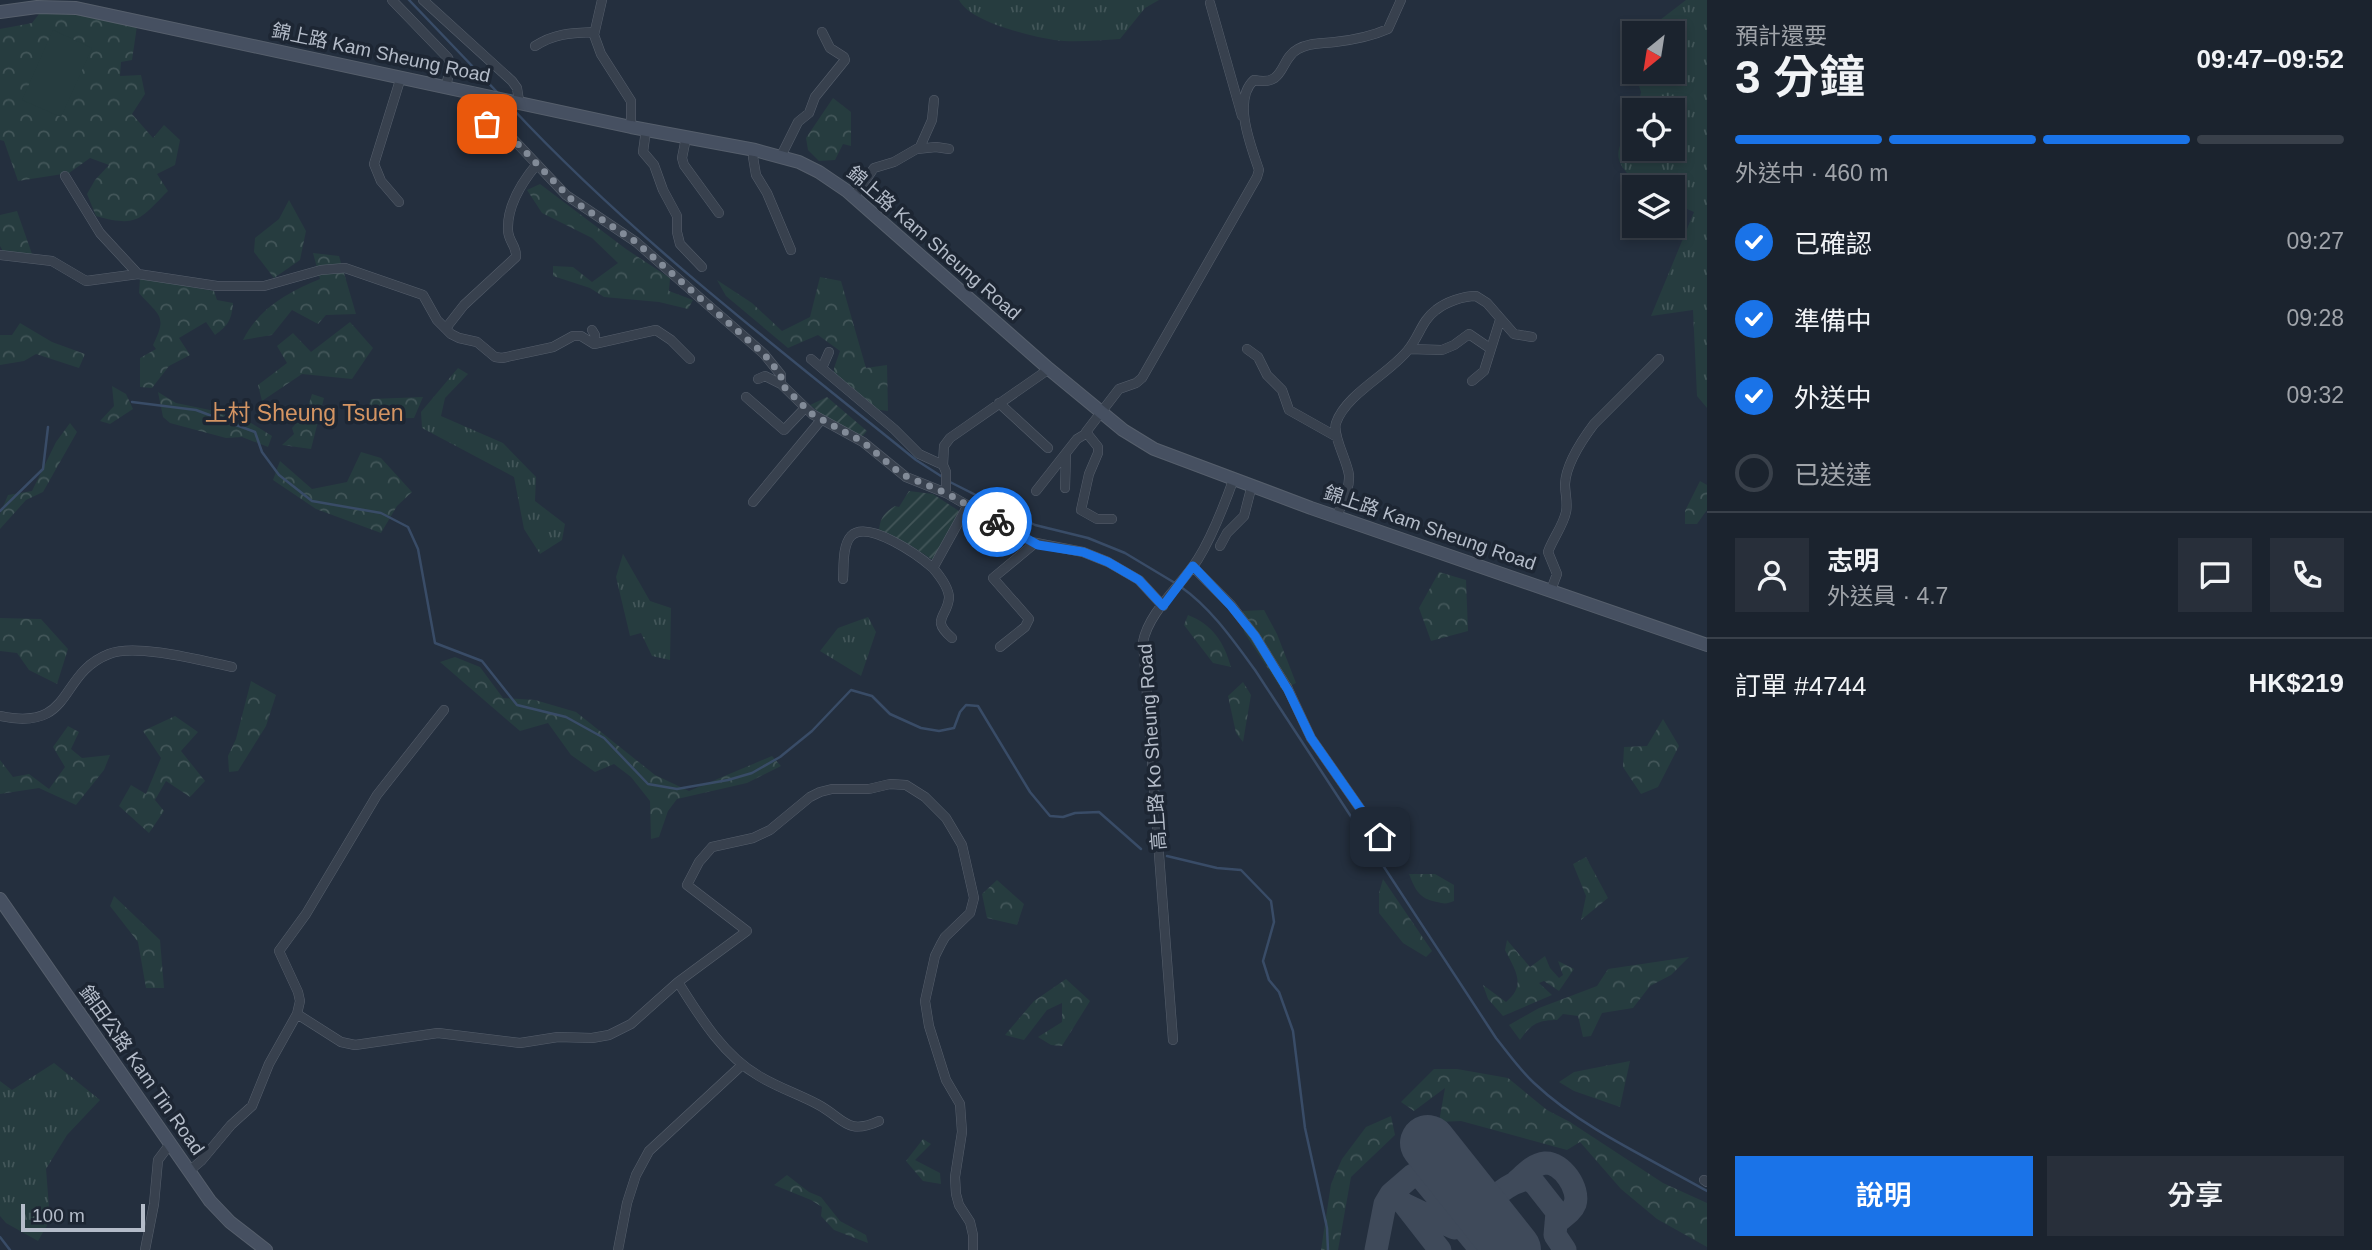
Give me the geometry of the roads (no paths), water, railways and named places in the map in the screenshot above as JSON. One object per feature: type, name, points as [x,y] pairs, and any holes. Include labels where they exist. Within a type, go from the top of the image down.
[{"type":"main road","name":"錦上路 Kam Sheung Road","points":[[0,12],[37,7],[76,8],[631,127],[781,156],[819,172],[854,197],[1101,413],[1154,449],[1707,645]]},
{"type":"main road","name":"錦田公路 Kam Tin Road","points":[[0,899],[220,1213],[266,1250]]},
{"type":"street","points":[[392,0],[449,58],[451,65],[446,86]]},
{"type":"street","points":[[423,0],[512,81],[517,88],[517,101]]},
{"type":"street","points":[[602,0],[594,32],[601,54],[631,101],[631,127]]},
{"type":"street","points":[[1244,121],[1251,81],[1266,82],[1276,77],[1292,52],[1303,46],[1337,42],[1388,29],[1401,0]]},
{"type":"street","points":[[1036,491],[1077,439],[1087,433],[1119,388],[1136,383],[1142,378],[1257,177],[1259,170],[1210,3]]},
{"type":"street","points":[[536,46],[547,38],[560,34],[594,32]]},
{"type":"street","points":[[781,156],[798,122],[809,113],[815,97],[845,60],[828,45],[822,32]]},
{"type":"street","points":[[399,202],[381,181],[374,164],[401,77]]},
{"type":"street","points":[[479,93],[472,105],[480,120],[511,137],[572,200],[636,242],[764,354],[781,375],[781,384]]},
{"type":"street","points":[[917,149],[932,120],[934,100]]},
{"type":"street","points":[[646,130],[643,152],[654,165],[677,216],[680,244],[702,267]]},
{"type":"street","points":[[686,138],[682,162],[719,214]]},
{"type":"street","points":[[854,197],[874,168],[894,162],[917,149],[949,149]]},
{"type":"street","points":[[755,150],[756,175],[768,193],[790,250]]},
{"type":"street","points":[[446,328],[464,305],[516,257],[517,251],[508,230],[514,201],[522,181],[537,164]]},
{"type":"street","points":[[65,176],[100,233],[138,274]]},
{"type":"street","points":[[0,255],[52,261],[86,281],[138,274],[217,286],[255,288],[285,282],[321,270],[345,268],[423,295],[437,320],[455,337],[477,342],[502,358],[553,347],[573,336],[581,336],[594,344],[656,330],[691,359]]},
{"type":"street","points":[[1337,516],[1349,478],[1335,426],[1345,408],[1409,349],[1426,320],[1437,309],[1472,296],[1480,298],[1488,303],[1514,334],[1532,337]]},
{"type":"street","points":[[1472,381],[1484,371],[1500,320]]},
{"type":"street","points":[[592,330],[595,335],[594,344]]},
{"type":"street","points":[[1409,349],[1437,351],[1454,345],[1469,334],[1491,349]]},
{"type":"street","points":[[1247,349],[1258,358],[1267,375],[1282,390],[1289,410],[1337,437]]},
{"type":"street","points":[[822,368],[829,352]]},
{"type":"street","points":[[811,359],[894,429],[919,454],[944,469]]},
{"type":"street","points":[[1550,590],[1557,574],[1549,560],[1548,552],[1565,516],[1565,481],[1571,464],[1584,437],[1594,425],[1617,398],[1659,359]]},
{"type":"street","points":[[946,491],[943,451],[946,442],[1049,369]]},
{"type":"street","points":[[758,379],[765,376],[781,384],[805,408],[863,442],[906,477],[946,491],[1034,544],[1083,552],[1108,562],[1139,580],[1163,606]]},
{"type":"street","points":[[746,397],[784,430],[805,408]]},
{"type":"street","points":[[999,403],[1048,448]]},
{"type":"street","points":[[753,502],[821,419]]},
{"type":"street","points":[[1087,433],[1098,447],[1098,453],[1089,474],[1081,510],[1097,519],[1112,519]]},
{"type":"street","points":[[1065,488],[1066,454]]},
{"type":"street","name":"高上路 Ko Sheung Road","points":[[1173,1040],[1143,642],[1146,629],[1191,570],[1207,544],[1234,478]]},
{"type":"street","points":[[1220,546],[1229,530],[1244,516],[1252,485]]},
{"type":"street","points":[[933,568],[968,505]]},
{"type":"street","points":[[843,579],[845,552],[852,534],[859,532],[897,543],[918,555],[933,568],[948,592],[941,627],[952,638]]},
{"type":"street","points":[[1000,647],[1025,627],[1029,619],[993,578],[1034,544]]},
{"type":"street","points":[[1191,570],[1231,606],[1255,636],[1288,690],[1311,738],[1380,837]]},
{"type":"street","points":[[0,716],[33,717],[50,713],[61,703],[82,671],[110,653],[162,653],[232,667]]},
{"type":"street","points":[[189,1171],[254,1104],[269,1065],[297,1014],[300,1001],[298,992],[279,951],[319,893],[377,795],[444,710]]},
{"type":"street","points":[[297,1014],[349,1045],[438,1034],[528,1044],[558,1037],[592,1038],[609,1035],[631,1024],[678,982],[747,931],[687,885],[706,851],[712,847],[753,838],[770,830],[820,792],[832,789],[869,789],[890,784],[905,785],[925,797],[946,818],[962,845],[974,898],[970,913],[945,937],[935,956],[925,1001],[929,1026],[946,1080],[960,1104],[962,1132],[955,1177],[956,1194],[959,1205],[970,1222],[973,1250]]},
{"type":"street","points":[[1368,821],[1382,814]]},
{"type":"street","points":[[678,982],[708,1028],[742,1065],[768,1081],[820,1105],[849,1126],[863,1129],[879,1121]]},
{"type":"street","points":[[618,1250],[627,1203],[636,1175],[649,1151],[742,1065]]},
{"type":"street","points":[[145,1250],[151,1224],[158,1160],[170,1144]]},
{"type":"waterway","points":[[409,0],[497,92]]},
{"type":"waterway","points":[[511,107],[606,202],[656,247],[916,460],[944,478]]},
{"type":"waterway","points":[[132,402],[196,410],[255,432],[262,452],[279,475],[312,501],[381,513],[408,527],[418,549],[435,643],[482,661],[517,705],[566,717],[604,738],[648,784],[677,789],[752,773],[780,757],[812,731],[851,690],[872,696],[890,714],[921,728],[939,731],[954,728],[966,705],[978,706],[1030,792],[1050,816],[1099,812],[1141,849]]},
{"type":"waterway","points":[[0,511],[43,469],[48,427]]},
{"type":"waterway","points":[[950,482],[1035,525],[1088,538],[1125,553],[1175,583]]},
{"type":"waterway","points":[[1181,587],[1212,615],[1255,670],[1496,1038],[1524,1073],[1553,1099],[1595,1129],[1707,1191]]},
{"type":"waterway","points":[[1167,856],[1217,868],[1241,870],[1271,901],[1274,922],[1263,961],[1269,980],[1279,992],[1293,1031],[1305,1128],[1327,1228],[1328,1250]]},
{"type":"waterway","points":[[0,1237],[10,1250]]},
{"type":"district","name":"上村 Sheung Tsuen","points":[[304,413]]}]
